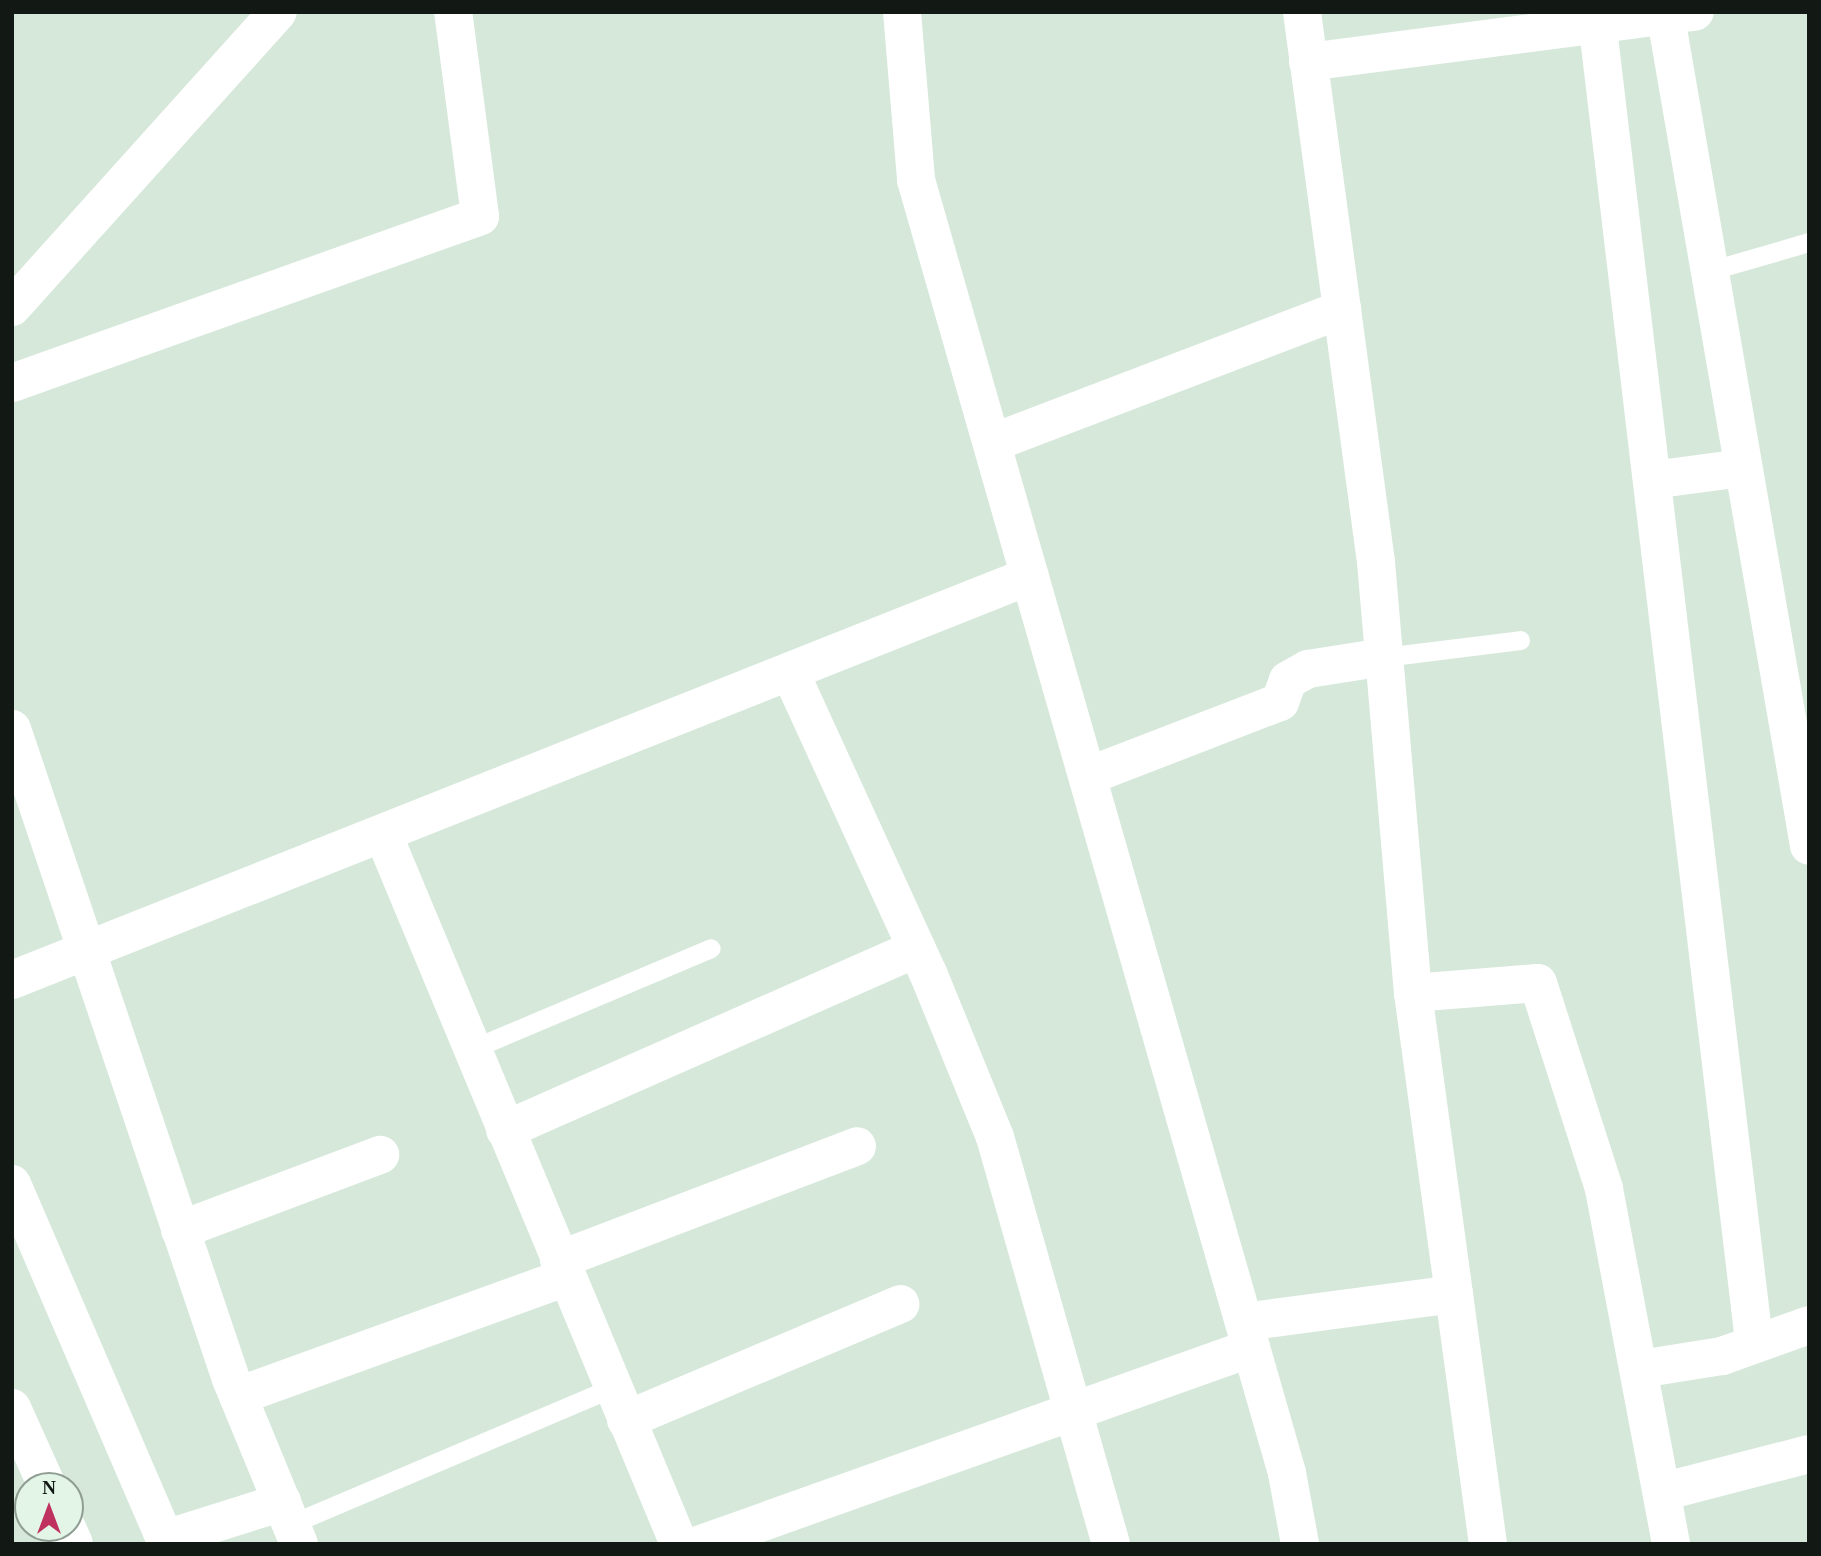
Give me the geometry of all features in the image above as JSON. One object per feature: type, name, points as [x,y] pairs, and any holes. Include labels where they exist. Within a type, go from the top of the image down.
[{"type":"street","points":[[12,307],[278,12]]},
{"type":"street","points":[[12,383],[480,216],[453,12]]},
{"type":"street","points":[[902,12],[916,180],[1247,1335],[1300,1544]]},
{"type":"street","points":[[1302,12],[1342,309],[1384,657],[1413,993],[1488,1544]]},
{"type":"street","points":[[1308,62],[1597,18],[1675,13],[1709,271],[1809,846]]},
{"type":"street","points":[[1597,18],[1754,1341]]},
{"type":"street","points":[[992,443],[1342,309]]},
{"type":"street","points":[[1652,480],[1742,468]]},
{"type":"street","points":[[12,980],[1030,576]]},
{"type":"street","points":[[1088,776],[1280,702],[1288,680],[1308,669],[1384,657]]},
{"type":"street","points":[[790,672],[917,948],[995,1137],[1077,1409],[1111,1544]]},
{"type":"street","points":[[12,729],[85,952],[238,1396],[291,1523],[166,1541],[12,1184]]},
{"type":"street","points":[[383,834],[679,1544]]},
{"type":"street","points":[[505,1130],[917,948]]},
{"type":"street","points":[[1413,993],[1538,983],[1604,1189],[1671,1544]]},
{"type":"street","points":[[238,1396],[562,1268],[857,1146]]},
{"type":"street","points":[[180,1230],[380,1154]]},
{"type":"street","points":[[701,1544],[1077,1409],[1247,1335],[1454,1294]]},
{"type":"street","points":[[620,1404],[900,1304]]},
{"type":"street","points":[[1640,1369],[1722,1356],[1754,1341],[1809,1325]]},
{"type":"street","points":[[12,1408],[41,1472]]},
{"type":"street","points":[[1662,1492],[1809,1454]]},
{"type":"lane","points":[[1709,271],[1809,242]]},
{"type":"lane","points":[[1384,657],[1520,640]]},
{"type":"lane","points":[[472,1049],[712,948]]},
{"type":"lane","points":[[291,1523],[620,1404]]}]
